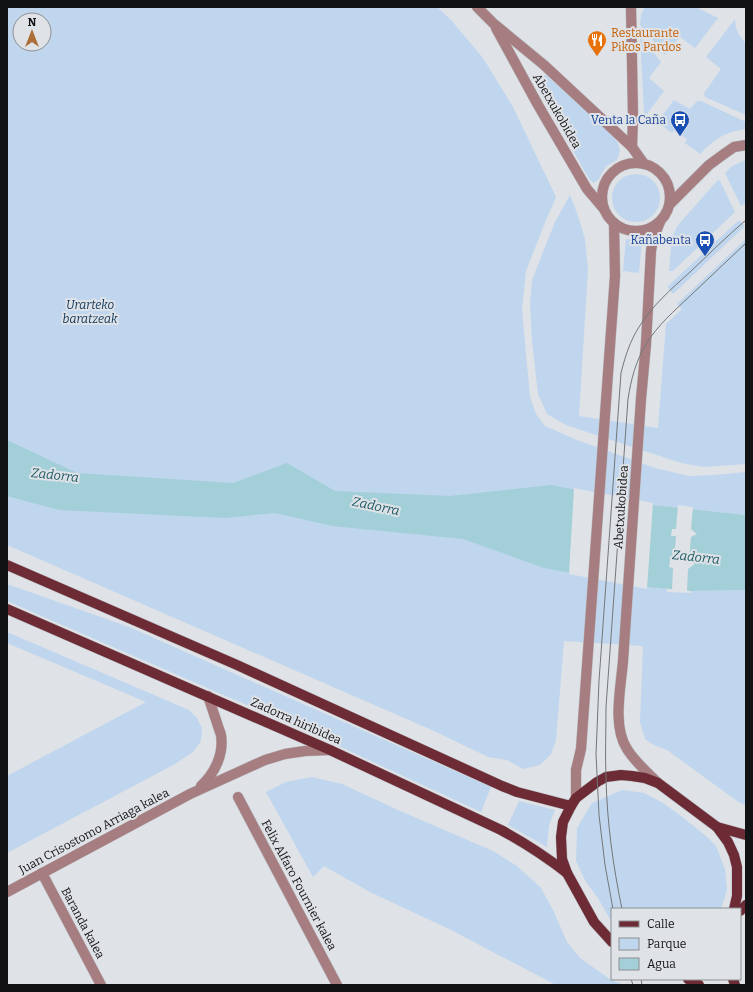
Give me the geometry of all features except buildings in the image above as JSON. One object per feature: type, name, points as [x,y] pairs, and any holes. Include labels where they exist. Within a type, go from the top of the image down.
[{"type":"main road","points":[[7,566],[237,665],[502,786],[517,792],[574,802]]},
{"type":"main road","name":"Zadorra hiribidea","points":[[7,609],[330,750],[501,830],[525,842],[567,873]]},
{"type":"main road","name":"Zadorra hiribidea","points":[[611,941],[594,922],[567,873],[562,858],[561,837],[563,822],[574,802],[597,782],[606,777],[621,775],[632,776],[645,778],[658,783],[717,827],[728,842],[734,855],[737,867],[737,896],[734,908]]},
{"type":"main road","name":"Zadorra hiribidea","points":[[717,827],[746,835]]},
{"type":"main road","points":[[690,980],[699,985]]},
{"type":"street","name":"Abetxukobidea","points":[[477,7],[493,23],[544,65],[632,147],[644,164]]},
{"type":"street","points":[[631,7],[633,116],[632,147]]},
{"type":"street","name":"Abetxukobidea","points":[[493,23],[586,189],[604,209]]},
{"type":"street","points":[[670,204],[670,192],[668,183],[664,176],[658,170],[644,164],[635,163],[622,166],[611,174],[602,193],[604,209],[614,223],[631,231],[646,230],[660,222],[670,204],[709,165],[734,147],[746,145]]},
{"type":"street","name":"Abetxukobidea","points":[[658,783],[633,758],[626,748],[621,737],[618,724],[646,344],[650,251],[660,222]]},
{"type":"street","name":"Abetxukobidea","points":[[574,802],[576,770],[581,749],[588,660],[615,276],[614,223]]},
{"type":"street","name":"Juan Crisostomo Arriaga kalea","points":[[194,792],[209,779],[215,770],[220,756],[221,734],[208,696]]},
{"type":"street","name":"Juan Crisostomo Arriaga kalea","points":[[7,892],[194,792],[265,760],[285,754],[305,751],[330,750]]},
{"type":"street","name":"Felix Alfaro Fournier kalea","points":[[238,797],[337,985]]},
{"type":"street","name":"Baranda kalea","points":[[42,873],[101,985]]},
{"type":"green space","name":"Urarteko baratzeak","points":[[7,7],[437,7],[451,20],[483,58],[513,107],[556,197],[526,271],[522,310],[530,397],[536,414],[545,426],[577,440],[655,468],[689,476],[746,472],[746,515],[652,505],[551,486],[667,590],[746,590],[746,806],[667,750],[654,745],[645,739],[640,722],[643,646],[564,641],[556,740],[551,754],[540,765],[523,769],[507,760],[488,757],[434,731],[7,545]]},
{"type":"green space","points":[[645,7],[696,7],[718,18],[695,48],[680,37],[665,55],[640,25],[641,15]]},
{"type":"green space","points":[[735,19],[738,33],[746,44],[746,115],[705,97],[704,94],[721,69],[706,57]]},
{"type":"green space","points":[[640,36],[661,62],[649,78],[664,91],[647,114],[644,114]]},
{"type":"green space","points":[[546,75],[610,132],[618,143],[620,151],[617,160],[606,166],[598,180],[593,183],[588,177],[534,82]]},
{"type":"green space","points":[[674,100],[690,109],[697,101],[701,101],[746,122],[746,129],[731,132],[720,137],[700,154],[685,143],[687,139],[674,130],[672,133],[657,122]]},
{"type":"green space","points":[[746,160],[746,203],[741,206],[725,173],[732,166]]},
{"type":"green space","points":[[636,174],[645,176],[653,181],[658,189],[660,198],[658,207],[653,215],[645,220],[636,222],[627,220],[619,215],[614,207],[612,198],[614,189],[619,181],[627,176]]},
{"type":"green space","points":[[718,180],[720,181],[735,212],[673,271],[669,271],[672,237],[678,225]]},
{"type":"green space","points":[[570,195],[585,239],[588,269],[579,416],[658,428],[666,324],[682,309],[677,304],[746,239],[746,464],[704,467],[681,463],[566,425],[547,414],[538,394],[532,341],[530,304],[532,280],[555,222]]},
{"type":"green space","points":[[738,221],[745,226],[673,294],[668,286]]},
{"type":"green space","points":[[626,239],[642,241],[639,273],[623,271]]},
{"type":"green space","points":[[7,584],[129,627],[491,787],[481,812],[302,729],[7,601]]},
{"type":"green space","points":[[7,632],[189,710],[197,718],[202,728],[201,741],[193,752],[175,764],[7,853],[7,776],[146,702],[7,643]]},
{"type":"green space","points":[[312,777],[342,784],[493,851],[517,866],[541,888],[553,910],[567,942],[580,958],[611,980],[624,985],[556,985],[451,930],[370,892],[324,866],[313,877],[266,792],[286,782]]},
{"type":"green space","points":[[622,790],[644,793],[663,803],[706,836],[716,846],[725,869],[727,890],[721,908],[611,908],[611,921],[598,898],[586,882],[576,861],[577,828],[592,803]]},
{"type":"green space","points":[[519,801],[555,810],[549,825],[547,847],[508,825]]},
{"type":"water","name":"Zadorra","points":[[7,440],[77,473],[233,483],[287,463],[335,491],[450,496],[551,485],[652,505],[746,515],[746,590],[691,591],[648,587],[544,568],[463,539],[332,526],[275,513],[225,518],[59,510],[7,496]]},
{"type":"pier","points":[[574,488],[653,503],[647,589],[569,574]]},
{"type":"pier","points":[[678,505],[693,507],[691,529],[697,534],[691,537],[689,560],[695,564],[688,569],[687,591],[691,591],[691,593],[667,592],[667,590],[672,590],[673,568],[669,567],[670,560],[674,560],[676,536],[671,536],[672,529],[676,529]]},
{"type":"tram line","points":[[613,908],[605,865],[599,815],[596,754],[599,681],[621,373],[633,338],[650,312],[724,239],[746,220]]},
{"type":"tram line","points":[[622,908],[613,860],[609,827],[606,769],[606,707],[629,392],[632,377],[639,357],[646,344],[661,324],[746,243]]},
{"type":"tram line","points":[[631,980],[633,985]]},
{"type":"tram line","points":[[641,980],[642,985]]},
{"type":"place","name":"Restaurante Pikos Pardos","points":[[597,57]]},
{"type":"place","name":"Venta la Caña","points":[[680,137]]},
{"type":"place","name":"Kañabenta","points":[[705,257]]}]
